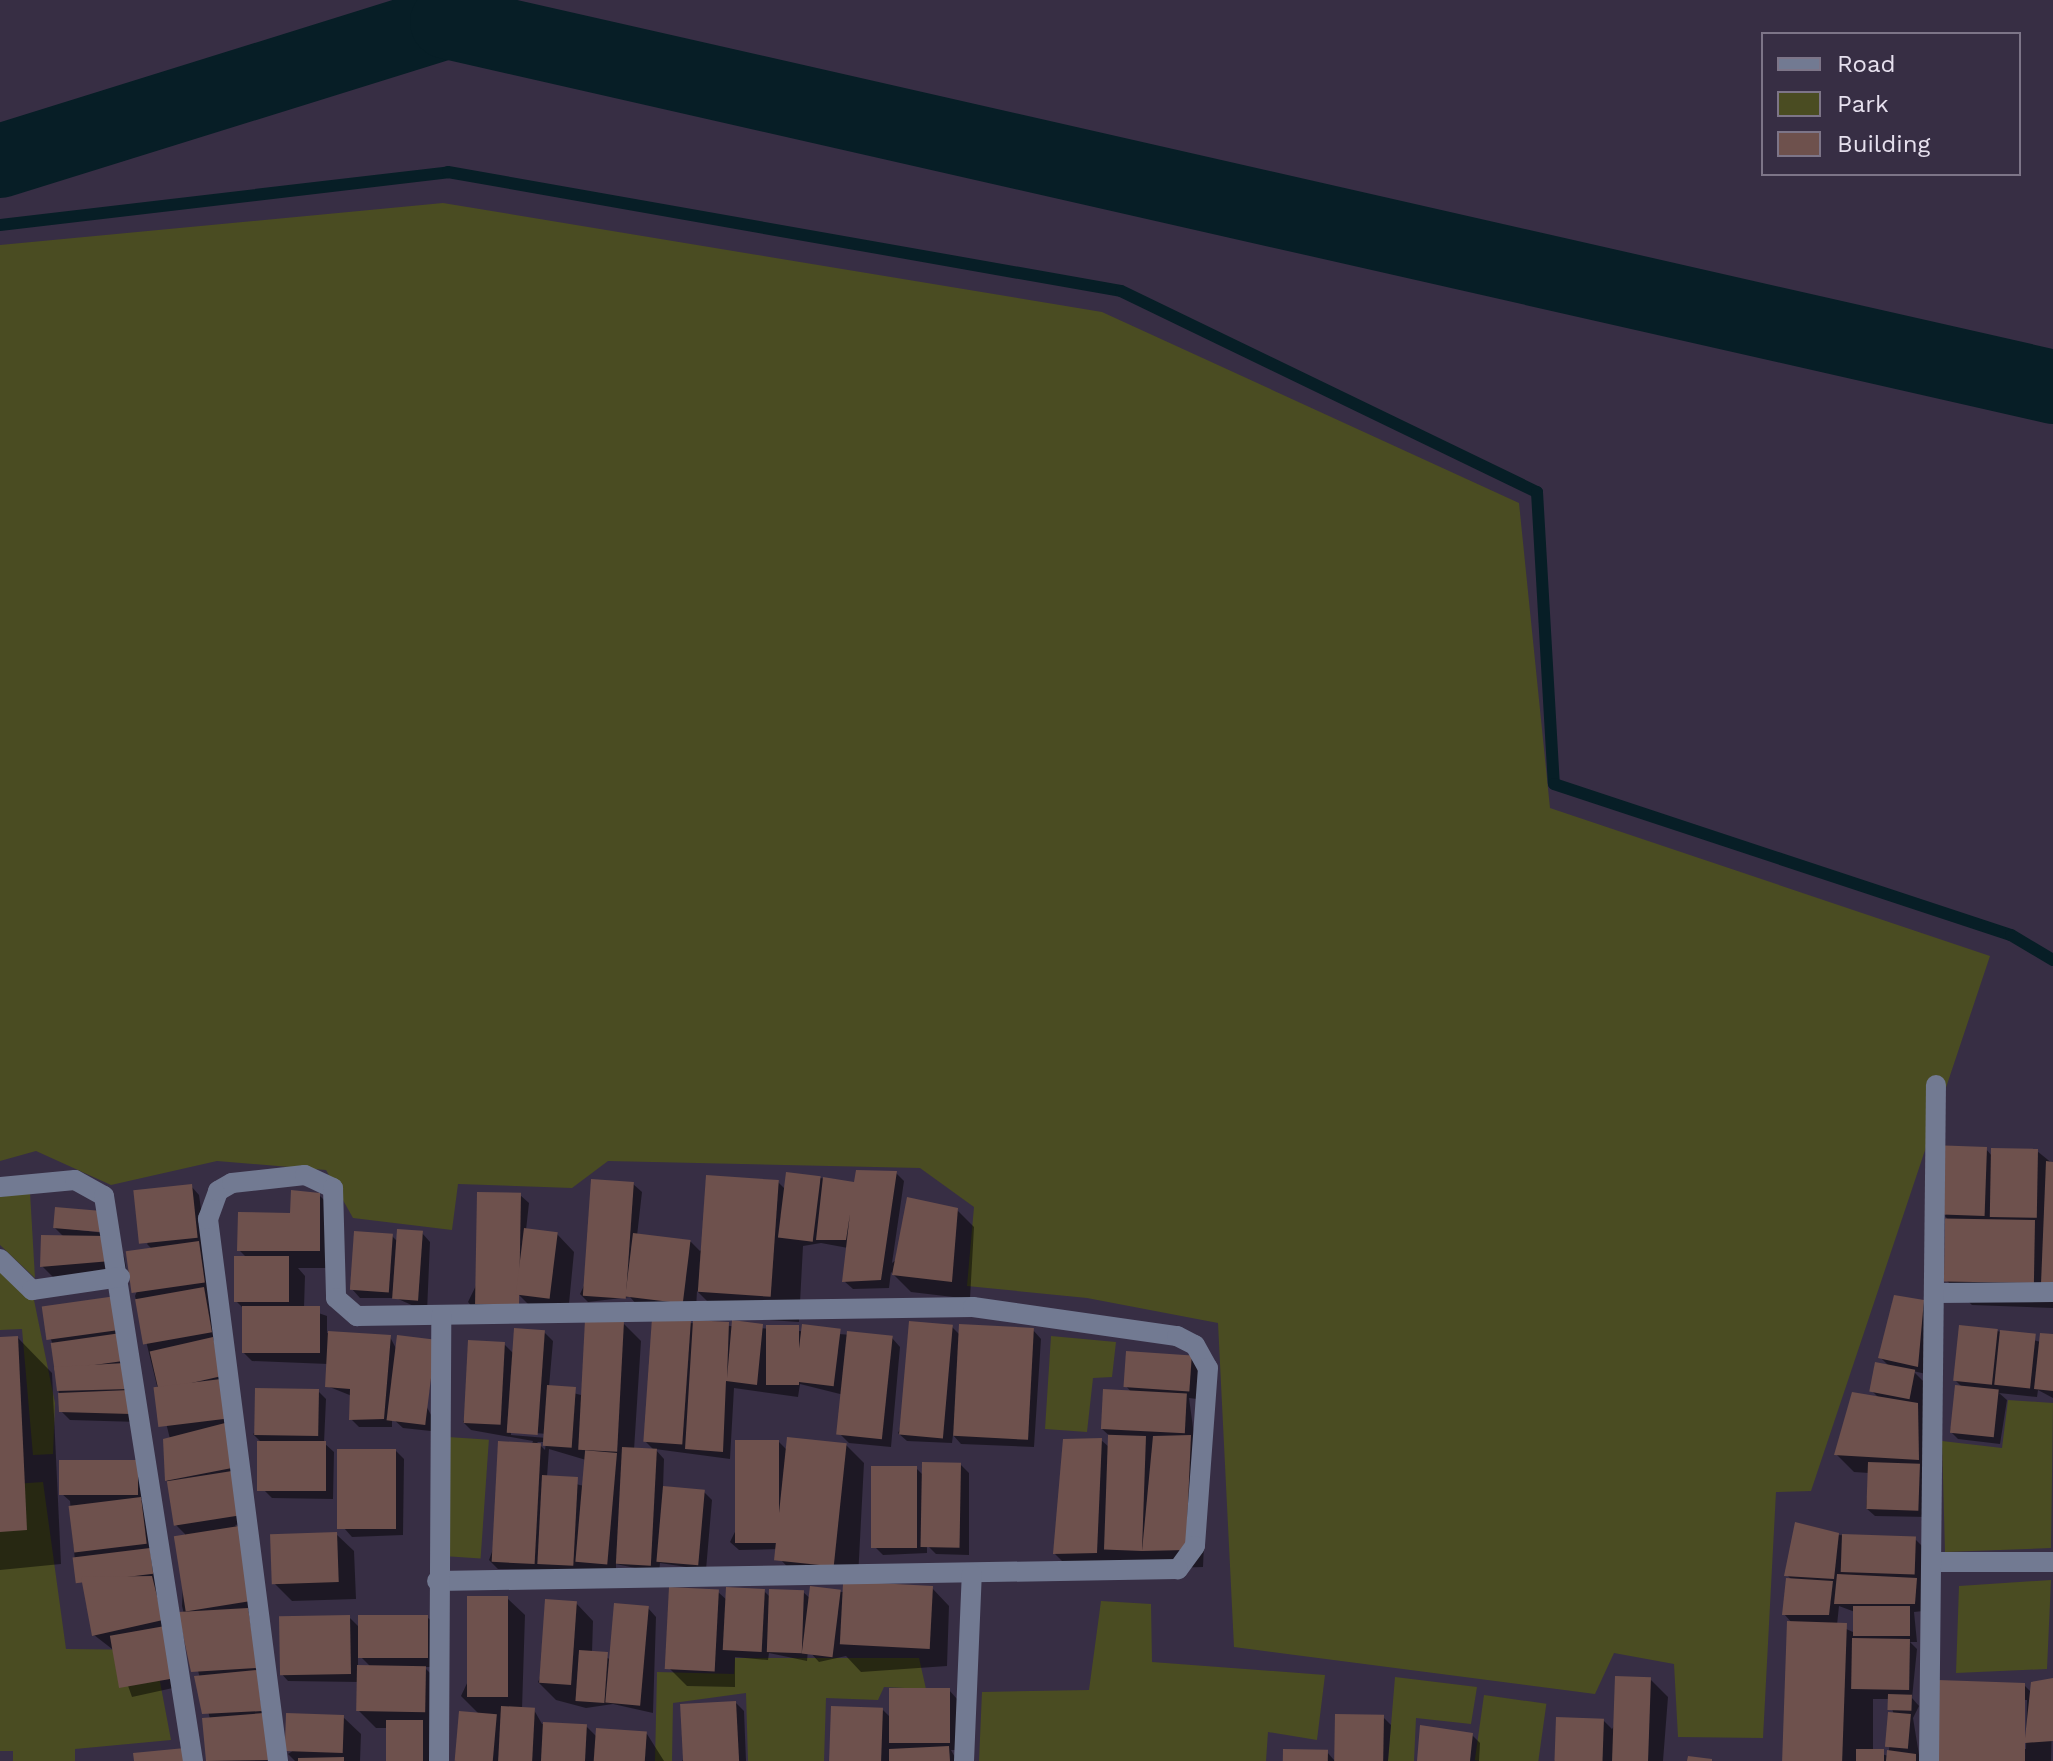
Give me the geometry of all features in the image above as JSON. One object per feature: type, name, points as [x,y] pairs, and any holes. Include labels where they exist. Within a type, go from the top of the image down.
[{"type":"street","points":[[1929,1761],[1936,1085]]},
{"type":"street","points":[[0,1187],[49,1178],[90,1185],[104,1196],[120,1277],[193,1761]]},
{"type":"street","points":[[278,1761],[208,1219],[218,1191],[232,1183],[322,1178],[336,1202],[336,1298],[344,1310],[357,1316],[973,1307],[1137,1329],[1195,1345],[1208,1368],[1189,1560],[1158,1573],[437,1581]]},
{"type":"street","points":[[0,1259],[32,1290],[120,1277]]},
{"type":"street","points":[[1935,1293],[2053,1292]]},
{"type":"street","points":[[439,1761],[437,1581],[441,1315]]},
{"type":"street","points":[[1933,1562],[2053,1562]]},
{"type":"street","points":[[964,1761],[972,1574]]},
{"type":"green space","points":[[443,203],[1102,312],[1519,503],[1550,808],[1990,956],[1811,1491],[1776,1492],[1763,1738],[1678,1737],[1674,1664],[1614,1653],[1595,1694],[1234,1647],[1218,1323],[1087,1298],[967,1286],[974,1207],[920,1168],[608,1161],[572,1188],[458,1184],[452,1230],[353,1218],[326,1170],[217,1161],[111,1185],[36,1151],[0,1161],[0,245]]},
{"type":"green space","points":[[30,1192],[35,1278],[0,1245],[0,1197]]},
{"type":"green space","points":[[0,1269],[34,1300],[55,1403],[53,1454],[33,1455],[22,1329],[0,1330]]},
{"type":"green space","points":[[1051,1336],[1116,1342],[1112,1377],[1093,1378],[1087,1432],[1045,1429]]},
{"type":"green space","points":[[2008,1400],[2053,1403],[2051,1548],[1945,1552],[1942,1441],[2002,1448]]},
{"type":"green space","points":[[448,1437],[489,1440],[481,1559],[440,1556]]},
{"type":"green space","points":[[43,1482],[66,1649],[154,1650],[171,1740],[75,1749],[75,1761],[13,1761],[13,1751],[0,1751],[0,1485]]},
{"type":"green space","points":[[2051,1580],[2047,1669],[1956,1673],[1959,1586]]},
{"type":"green space","points":[[1101,1601],[1151,1604],[1152,1662],[1325,1675],[1317,1740],[1268,1732],[1266,1761],[979,1761],[982,1692],[1089,1690]]},
{"type":"green space","points":[[735,1658],[919,1658],[926,1689],[884,1687],[878,1700],[826,1698],[824,1761],[748,1761],[746,1693],[673,1703],[672,1761],[655,1761],[657,1672],[734,1674]]},
{"type":"green space","points":[[1395,1677],[1477,1687],[1471,1724],[1416,1718],[1414,1761],[1388,1761]]},
{"type":"green space","points":[[1484,1695],[1546,1704],[1538,1761],[1475,1760]]},
{"type":"building","points":[[1945,1146],[1987,1147],[1985,1216],[1943,1214]]},
{"type":"building","points":[[1991,1148],[2038,1149],[2037,1218],[1990,1217]]},
{"type":"building","points":[[2046,1161],[2053,1162],[2053,1284],[2041,1284]]},
{"type":"building","points":[[856,1170],[897,1171],[881,1280],[842,1282],[850,1214],[846,1240],[816,1240],[823,1177],[854,1182]]},
{"type":"building","points":[[786,1172],[821,1176],[813,1242],[778,1238]]},
{"type":"building","points":[[706,1175],[779,1180],[771,1297],[698,1292]]},
{"type":"building","points":[[591,1179],[634,1182],[626,1299],[583,1296]]},
{"type":"building","points":[[192,1184],[198,1238],[139,1244],[133,1190]]},
{"type":"building","points":[[291,1190],[320,1193],[320,1251],[237,1251],[238,1212],[290,1213]]},
{"type":"building","points":[[477,1192],[521,1193],[519,1305],[475,1304]]},
{"type":"building","points":[[907,1197],[958,1208],[952,1282],[892,1275]]},
{"type":"building","points":[[55,1207],[105,1211],[103,1232],[53,1228]]},
{"type":"building","points":[[1945,1218],[2035,1220],[2034,1283],[1944,1281]]},
{"type":"building","points":[[524,1228],[558,1232],[550,1299],[516,1295]]},
{"type":"building","points":[[397,1229],[423,1231],[418,1301],[392,1299]]},
{"type":"building","points":[[354,1231],[393,1234],[389,1293],[350,1290]]},
{"type":"building","points":[[633,1233],[691,1240],[683,1304],[625,1297]]},
{"type":"building","points":[[41,1235],[107,1236],[111,1261],[40,1267]]},
{"type":"building","points":[[199,1241],[205,1283],[132,1293],[126,1251]]},
{"type":"building","points":[[234,1256],[289,1256],[289,1302],[234,1302]]},
{"type":"building","points":[[204,1287],[212,1332],[143,1344],[135,1299]]},
{"type":"building","points":[[1894,1295],[1924,1300],[1918,1367],[1878,1358]]},
{"type":"building","points":[[116,1296],[121,1330],[46,1340],[42,1306]]},
{"type":"building","points":[[242,1306],[320,1306],[320,1353],[242,1353]]},
{"type":"building","points":[[652,1318],[691,1321],[682,1444],[643,1442]]},
{"type":"building","points":[[585,1320],[624,1322],[617,1452],[578,1450]]},
{"type":"building","points":[[693,1320],[729,1322],[727,1378],[732,1320],[763,1324],[757,1385],[726,1381],[723,1452],[685,1449]]},
{"type":"building","points":[[909,1321],[953,1325],[943,1438],[899,1435]]},
{"type":"building","points":[[802,1324],[841,1329],[834,1386],[795,1382]]},
{"type":"building","points":[[959,1324],[1034,1328],[1028,1440],[953,1436]]},
{"type":"building","points":[[766,1325],[799,1325],[799,1385],[766,1385]]},
{"type":"building","points":[[1959,1325],[1998,1329],[1992,1385],[1953,1381]]},
{"type":"building","points":[[514,1328],[545,1330],[538,1435],[507,1433]]},
{"type":"building","points":[[2000,1330],[2036,1334],[2030,1388],[1994,1385]]},
{"type":"building","points":[[328,1331],[391,1335],[384,1419],[349,1420],[350,1389],[325,1387]]},
{"type":"building","points":[[847,1331],[893,1336],[882,1439],[836,1434]]},
{"type":"building","points":[[121,1333],[125,1361],[55,1371],[51,1343]]},
{"type":"building","points":[[2040,1333],[2053,1334],[2053,1391],[2034,1389]]},
{"type":"building","points":[[397,1335],[436,1340],[425,1425],[387,1420]]},
{"type":"building","points":[[18,1336],[27,1530],[0,1532],[0,1337]]},
{"type":"building","points":[[213,1337],[222,1376],[159,1391],[150,1352]]},
{"type":"building","points":[[468,1340],[505,1342],[501,1425],[464,1423]]},
{"type":"building","points":[[1126,1351],[1192,1356],[1189,1392],[1123,1387]]},
{"type":"building","points":[[1875,1362],[1915,1370],[1910,1399],[1869,1391]]},
{"type":"building","points":[[125,1363],[130,1389],[57,1391],[54,1367]]},
{"type":"building","points":[[221,1379],[226,1419],[158,1427],[154,1387]]},
{"type":"building","points":[[547,1385],[576,1387],[572,1448],[543,1446]]},
{"type":"building","points":[[1955,1385],[1999,1390],[1994,1437],[1950,1433]]},
{"type":"building","points":[[255,1388],[319,1389],[318,1436],[254,1435]]},
{"type":"building","points":[[1103,1389],[1187,1393],[1185,1433],[1101,1429]]},
{"type":"building","points":[[130,1390],[131,1414],[59,1412],[58,1393]]},
{"type":"building","points":[[1852,1392],[1918,1403],[1919,1460],[1834,1455]]},
{"type":"building","points":[[225,1423],[232,1468],[165,1481],[163,1439]]},
{"type":"building","points":[[1108,1435],[1146,1436],[1142,1551],[1104,1550]]},
{"type":"building","points":[[1191,1435],[1186,1550],[1142,1551],[1153,1436]]},
{"type":"building","points":[[787,1437],[847,1443],[834,1567],[774,1560]]},
{"type":"building","points":[[1102,1438],[1097,1553],[1053,1554],[1063,1439]]},
{"type":"building","points":[[735,1440],[779,1440],[779,1543],[735,1543]]},
{"type":"building","points":[[257,1441],[326,1441],[326,1491],[257,1491]]},
{"type":"building","points":[[498,1441],[541,1443],[535,1564],[492,1562]]},
{"type":"building","points":[[622,1447],[657,1449],[651,1566],[616,1564]]},
{"type":"building","points":[[337,1449],[396,1449],[396,1529],[337,1529]]},
{"type":"building","points":[[585,1450],[617,1453],[607,1565],[575,1562]]},
{"type":"building","points":[[59,1460],[138,1460],[138,1495],[59,1495]]},
{"type":"building","points":[[922,1462],[961,1463],[960,1548],[921,1547]]},
{"type":"building","points":[[1868,1462],[1920,1464],[1918,1511],[1866,1509]]},
{"type":"building","points":[[871,1466],[917,1466],[917,1548],[871,1548]]},
{"type":"building","points":[[232,1471],[239,1515],[174,1526],[167,1481]]},
{"type":"building","points":[[542,1475],[578,1477],[573,1566],[537,1564]]},
{"type":"building","points":[[663,1486],[705,1490],[698,1565],[656,1562]]},
{"type":"building","points":[[141,1497],[147,1544],[74,1553],[69,1506]]},
{"type":"building","points":[[1795,1522],[1839,1533],[1834,1579],[1784,1576]]},
{"type":"building","points":[[239,1526],[251,1601],[186,1611],[174,1536]]},
{"type":"building","points":[[337,1532],[339,1582],[272,1584],[270,1534]]},
{"type":"building","points":[[1842,1534],[1916,1537],[1915,1575],[1841,1572]]},
{"type":"building","points":[[150,1548],[153,1574],[76,1583],[73,1558]]},
{"type":"building","points":[[1837,1574],[1917,1578],[1915,1604],[1834,1604]]},
{"type":"building","points":[[152,1576],[163,1620],[92,1636],[81,1577]]},
{"type":"building","points":[[1786,1578],[1833,1581],[1829,1615],[1782,1615]]},
{"type":"building","points":[[843,1581],[933,1586],[930,1649],[840,1644]]},
{"type":"building","points":[[810,1586],[841,1590],[832,1657],[802,1653]]},
{"type":"building","points":[[669,1587],[719,1590],[715,1672],[665,1669]]},
{"type":"building","points":[[726,1587],[765,1589],[762,1652],[723,1650]]},
{"type":"building","points":[[769,1589],[804,1590],[802,1653],[767,1652]]},
{"type":"building","points":[[467,1596],[508,1596],[508,1697],[467,1697]]},
{"type":"building","points":[[545,1599],[577,1601],[571,1685],[539,1683]]},
{"type":"building","points":[[614,1603],[649,1606],[640,1706],[605,1703]]},
{"type":"building","points":[[1853,1606],[1910,1606],[1910,1636],[1853,1636]]},
{"type":"building","points":[[248,1608],[258,1668],[191,1672],[178,1612]]},
{"type":"building","points":[[350,1615],[351,1674],[280,1675],[279,1616]]},
{"type":"building","points":[[358,1615],[428,1615],[428,1658],[358,1658]]},
{"type":"building","points":[[1787,1621],[1847,1623],[1842,1761],[1782,1761]]},
{"type":"building","points":[[165,1626],[174,1678],[119,1688],[110,1636]]},
{"type":"building","points":[[1852,1638],[1910,1639],[1909,1690],[1851,1689]]},
{"type":"building","points":[[579,1650],[608,1652],[604,1703],[575,1701]]},
{"type":"building","points":[[357,1665],[426,1666],[425,1712],[356,1711]]},
{"type":"building","points":[[257,1670],[262,1711],[202,1714],[194,1676]]},
{"type":"building","points":[[1615,1676],[1651,1677],[1648,1761],[1612,1761]]},
{"type":"building","points":[[2053,1678],[2053,1741],[2025,1743],[2025,1761],[1938,1761],[1938,1680],[2025,1683],[2025,1738],[2031,1682]]},
{"type":"building","points":[[889,1688],[950,1688],[950,1743],[889,1743]]},
{"type":"building","points":[[1888,1694],[1912,1695],[1911,1711],[1887,1710]]},
{"type":"building","points":[[736,1701],[739,1761],[683,1761],[680,1704]]},
{"type":"building","points":[[501,1706],[535,1708],[532,1761],[498,1761]]},
{"type":"building","points":[[831,1706],[883,1708],[881,1761],[829,1761]]},
{"type":"building","points":[[459,1711],[497,1714],[493,1761],[455,1761]]},
{"type":"building","points":[[1888,1712],[1911,1714],[1908,1749],[1885,1747]]},
{"type":"building","points":[[264,1713],[271,1760],[206,1761],[202,1718]]},
{"type":"building","points":[[286,1713],[344,1715],[343,1753],[285,1751]]},
{"type":"building","points":[[1335,1714],[1384,1715],[1383,1761],[1334,1761]]},
{"type":"building","points":[[1556,1717],[1604,1719],[1602,1761],[1554,1761]]},
{"type":"building","points":[[386,1720],[423,1720],[423,1761],[386,1761]]},
{"type":"building","points":[[543,1722],[587,1724],[585,1761],[541,1761]]},
{"type":"building","points":[[1420,1725],[1473,1733],[1470,1761],[1417,1761]]},
{"type":"building","points":[[596,1728],[647,1732],[645,1761],[594,1761]]},
{"type":"building","points":[[949,1746],[950,1761],[889,1761],[889,1749]]},
{"type":"building","points":[[185,1748],[187,1761],[134,1761],[133,1753]]},
{"type":"building","points":[[1283,1749],[1328,1750],[1328,1761],[1283,1761]]},
{"type":"building","points":[[1856,1749],[1884,1749],[1884,1761],[1856,1761]]},
{"type":"building","points":[[1887,1750],[1916,1754],[1916,1761],[1886,1761]]},
{"type":"building","points":[[1688,1756],[1712,1759],[1712,1761],[1687,1761]]},
{"type":"building","points":[[344,1757],[344,1761],[298,1761],[298,1758]]},
{"type":"waterway","points":[[0,161],[447,22],[2053,387]]},
{"type":"waterway","points":[[0,225],[448,172],[1121,291],[1537,492],[1554,784],[2011,935],[2053,960]]}]
